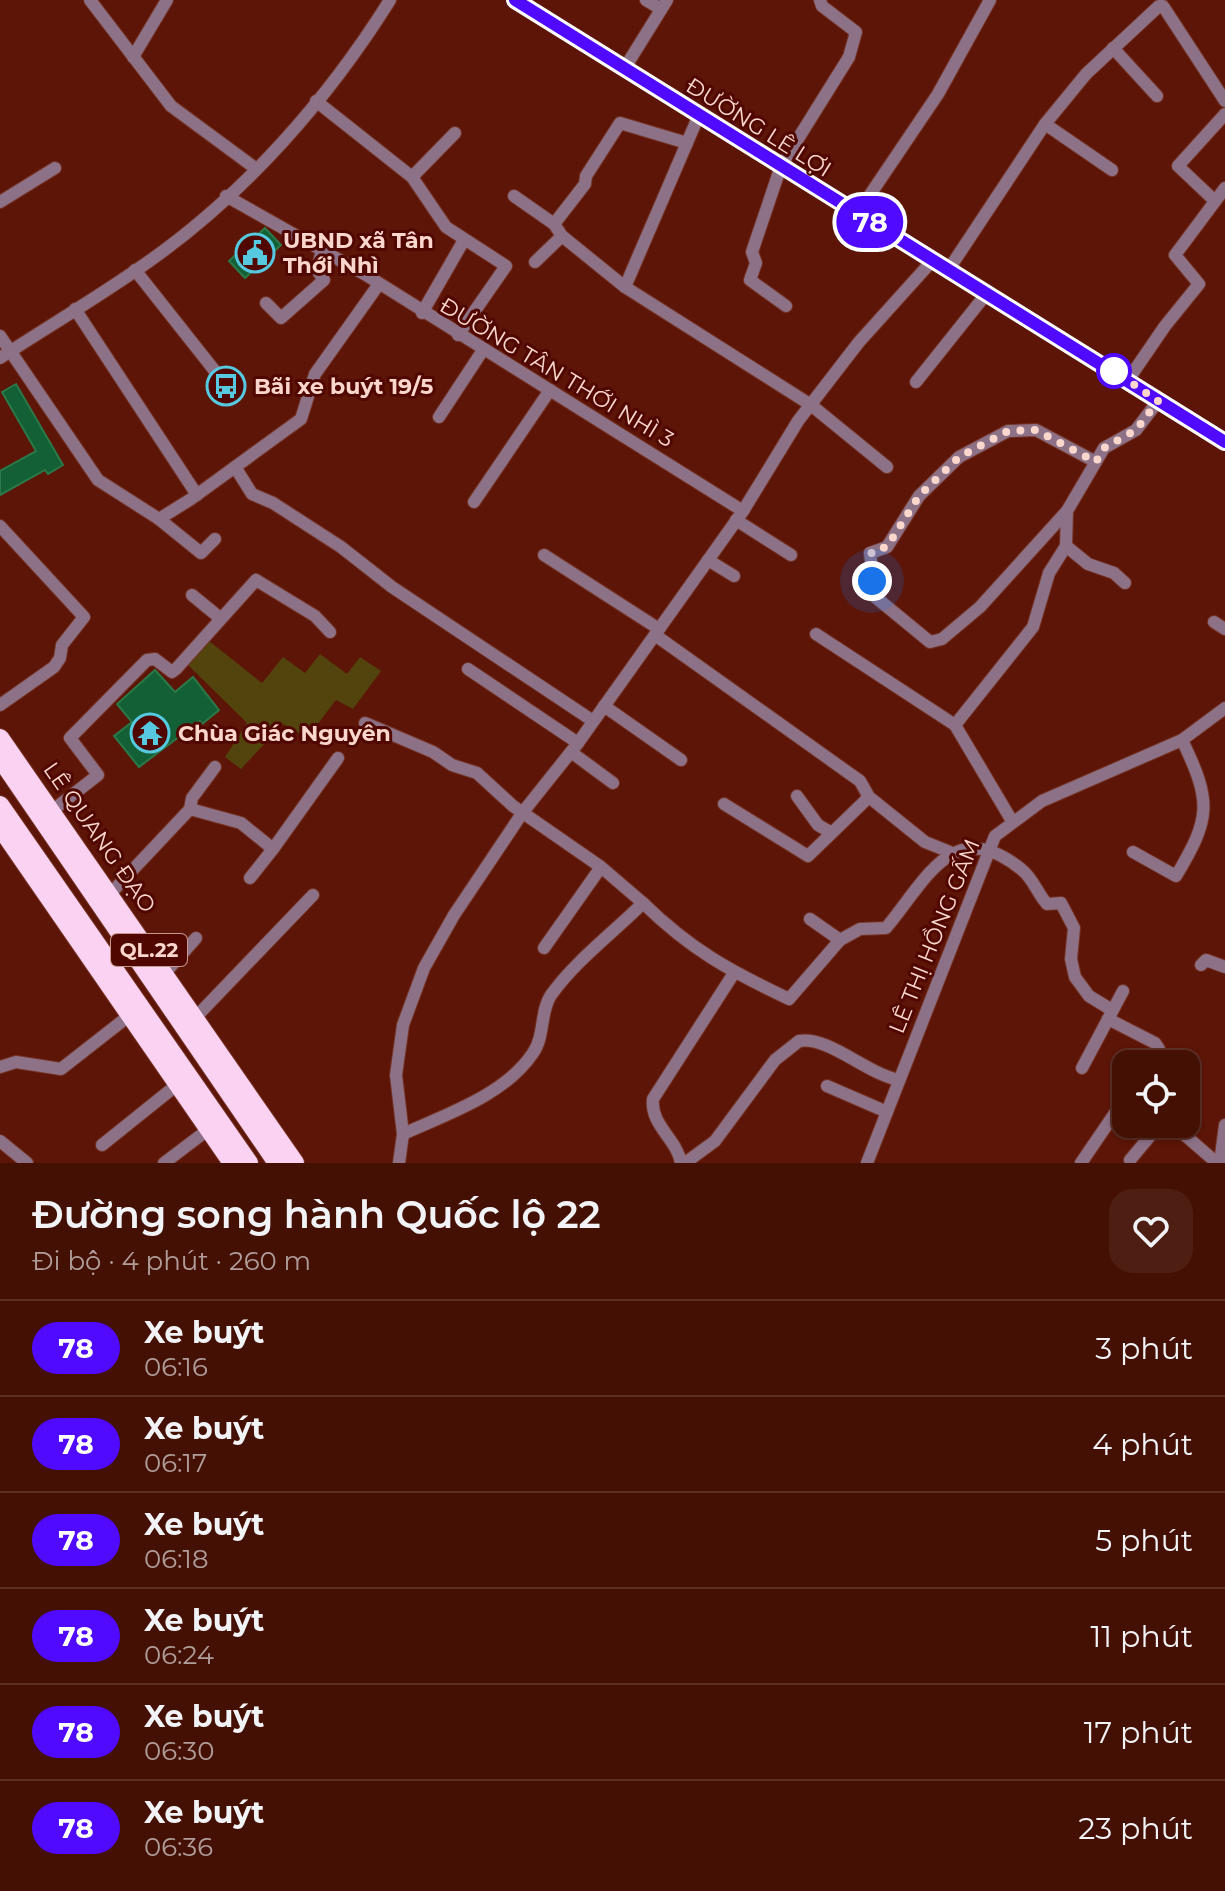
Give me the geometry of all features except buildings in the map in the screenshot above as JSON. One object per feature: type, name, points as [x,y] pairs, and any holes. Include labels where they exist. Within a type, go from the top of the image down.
[{"type":"highway","name":"LÊ QUANG ĐẠO","points":[[0,738],[53,810],[295,1163]]},
{"type":"highway","name":"LÊ QUANG ĐẠO","points":[[0,758],[277,1163]]},
{"type":"highway","name":"QL.22","points":[[0,805],[183,1080],[209,1129],[232,1163]]},
{"type":"highway","name":"QL.22","points":[[0,827],[130,1015],[249,1163]]},
{"type":"main road","name":"ĐƯỜNG LÊ LỢI","points":[[515,0],[626,66],[699,115],[1225,442]]},
{"type":"street","points":[[90,0],[171,106],[255,168]]},
{"type":"street","points":[[5,354],[135,270],[226,196],[316,101],[364,41],[390,0]]},
{"type":"street","points":[[626,66],[664,5],[646,0]]},
{"type":"street","points":[[786,306],[749,279],[756,263],[752,252],[781,166],[854,45],[856,32],[822,6],[820,0]]},
{"type":"street","points":[[857,214],[938,94],[990,0]]},
{"type":"street","points":[[133,57],[165,1]]},
{"type":"street","points":[[949,269],[1045,124],[1113,48],[1159,6],[1163,6],[1219,79],[1225,101]]},
{"type":"street","points":[[1113,48],[1157,96]]},
{"type":"street","points":[[316,101],[412,177],[431,209],[464,240],[506,266],[458,335]]},
{"type":"street","points":[[1215,201],[1178,166],[1225,114]]},
{"type":"street","points":[[625,287],[699,115]]},
{"type":"street","points":[[554,224],[585,184],[586,176],[620,123],[687,143]]},
{"type":"street","points":[[1045,124],[1112,170]]},
{"type":"street","points":[[412,177],[455,133]]},
{"type":"street","points":[[0,202],[55,168]]},
{"type":"street","points":[[1128,380],[1199,284],[1175,255],[1225,188]]},
{"type":"street","name":"ĐƯỜNG TÂN THỚI NHÌ 3","points":[[226,196],[379,284],[550,390],[739,515],[791,555]]},
{"type":"street","points":[[514,196],[554,224],[562,236],[625,287],[811,405],[887,467]]},
{"type":"street","points":[[535,262],[562,236]]},
{"type":"street","points":[[422,313],[464,240]]},
{"type":"street","points":[[266,303],[281,318],[324,280],[317,270],[322,250]]},
{"type":"street","points":[[399,1163],[403,1134],[396,1075],[403,1025],[424,968],[454,915],[523,812],[574,747],[708,560],[811,405],[859,342],[932,261]]},
{"type":"street","points":[[135,270],[222,380]]},
{"type":"street","points":[[159,519],[301,419],[315,374],[379,284]]},
{"type":"street","points":[[916,382],[987,293]]},
{"type":"street","points":[[75,309],[197,495]]},
{"type":"street","points":[[0,336],[5,354],[98,480],[159,519],[201,553],[215,539]]},
{"type":"street","points":[[439,417],[483,350]]},
{"type":"street","points":[[474,502],[550,390]]},
{"type":"street","points":[[1096,462],[1036,430],[1008,431],[984,441],[959,457],[923,492],[887,547],[870,553],[873,579],[868,591],[928,641],[936,643],[980,607],[1067,511],[1096,462],[1104,448],[1136,430],[1158,401]]},
{"type":"street","points":[[235,467],[252,494],[273,503],[341,547],[392,587],[593,721]]},
{"type":"street","points":[[955,725],[1029,634],[1049,573],[1066,546],[1067,511]]},
{"type":"street","points":[[0,526],[84,617],[62,645],[60,658],[54,667],[0,705]]},
{"type":"street","points":[[1066,546],[1088,564],[1114,573],[1125,583]]},
{"type":"street","points":[[544,555],[657,632],[860,781],[869,797],[925,842],[950,852]]},
{"type":"street","points":[[708,560],[734,576]]},
{"type":"street","points":[[53,810],[98,775],[70,738],[147,660],[155,659],[172,672],[256,580],[315,616],[330,632]]},
{"type":"street","points":[[192,595],[220,618]]},
{"type":"street","points":[[816,634],[955,725],[1012,821]]},
{"type":"street","points":[[468,669],[574,747],[613,783]]},
{"type":"street","points":[[604,706],[681,760]]},
{"type":"street","name":"LÊ THỊ HỒNG GẤM","points":[[867,1163],[995,836],[1042,801],[1182,740],[1225,708]]},
{"type":"street","points":[[365,723],[433,752],[452,765],[477,773],[503,799],[601,867],[681,940],[734,973],[789,999],[840,940],[860,929],[886,928],[950,852],[971,846],[989,850],[1023,869],[1044,902],[1061,903],[1074,928],[1071,959],[1075,977],[1089,996],[1110,1014],[1155,1043],[1159,1050]]},
{"type":"street","points":[[1133,852],[1176,876],[1201,835],[1205,813],[1202,789],[1182,740]]},
{"type":"street","points":[[250,878],[338,758]]},
{"type":"street","points":[[110,894],[190,809],[192,798],[215,767]]},
{"type":"street","points":[[797,796],[818,825],[830,832]]},
{"type":"street","points":[[724,804],[802,855],[812,855],[830,832],[869,797]]},
{"type":"street","points":[[190,809],[241,823],[273,849]]},
{"type":"street","points":[[544,948],[601,867]]},
{"type":"street","points":[[195,1018],[313,895]]},
{"type":"street","points":[[403,1134],[460,1108],[502,1084],[525,1063],[541,1037],[549,997],[578,964],[643,903]]},
{"type":"street","points":[[810,919],[840,940]]},
{"type":"street","points":[[165,973],[196,938]]},
{"type":"street","points":[[1201,965],[1206,960],[1225,967]]},
{"type":"street","points":[[734,973],[653,1099],[656,1120],[680,1153],[683,1163],[715,1141],[775,1060],[799,1041],[825,1045],[869,1071],[899,1080]]},
{"type":"street","points":[[1082,1068],[1123,991]]},
{"type":"street","points":[[0,1067],[16,1062],[61,1069],[130,1015]]},
{"type":"street","points":[[102,1145],[183,1080]]},
{"type":"street","points":[[827,1086],[887,1112]]},
{"type":"street","points":[[1081,1163],[1112,1118]]},
{"type":"street","points":[[1219,1163],[1225,1125]]},
{"type":"street","points":[[164,1163],[209,1129]]},
{"type":"street","points":[[1130,1160],[1148,1138]]},
{"type":"street","points":[[1189,1138],[1219,1163]]},
{"type":"street","points":[[0,1141],[27,1163]]},
{"type":"shaded area","points":[[208,640],[262,683],[283,657],[305,673],[320,654],[347,674],[360,657],[381,671],[353,709],[336,700],[307,738],[283,724],[241,769],[225,757],[247,723],[188,665]]},
{"type":"bus line","name":"78","points":[[515,0],[626,66],[676,101],[1225,442]]},
{"type":"place","name":"UBND xã Tân Thới Nhì","points":[[255,253]]},
{"type":"place","name":"Bãi xe buýt 19/5","points":[[226,386]]},
{"type":"place","name":"Chùa Giác Nguyên","points":[[150,733]]},
{"type":"route","points":[[872,581],[869,556],[873,550],[887,547],[923,492],[970,449],[1008,431],[1036,430],[1064,448],[1096,462],[1104,448],[1136,430],[1158,401],[1105,365],[1114,371]]}]
